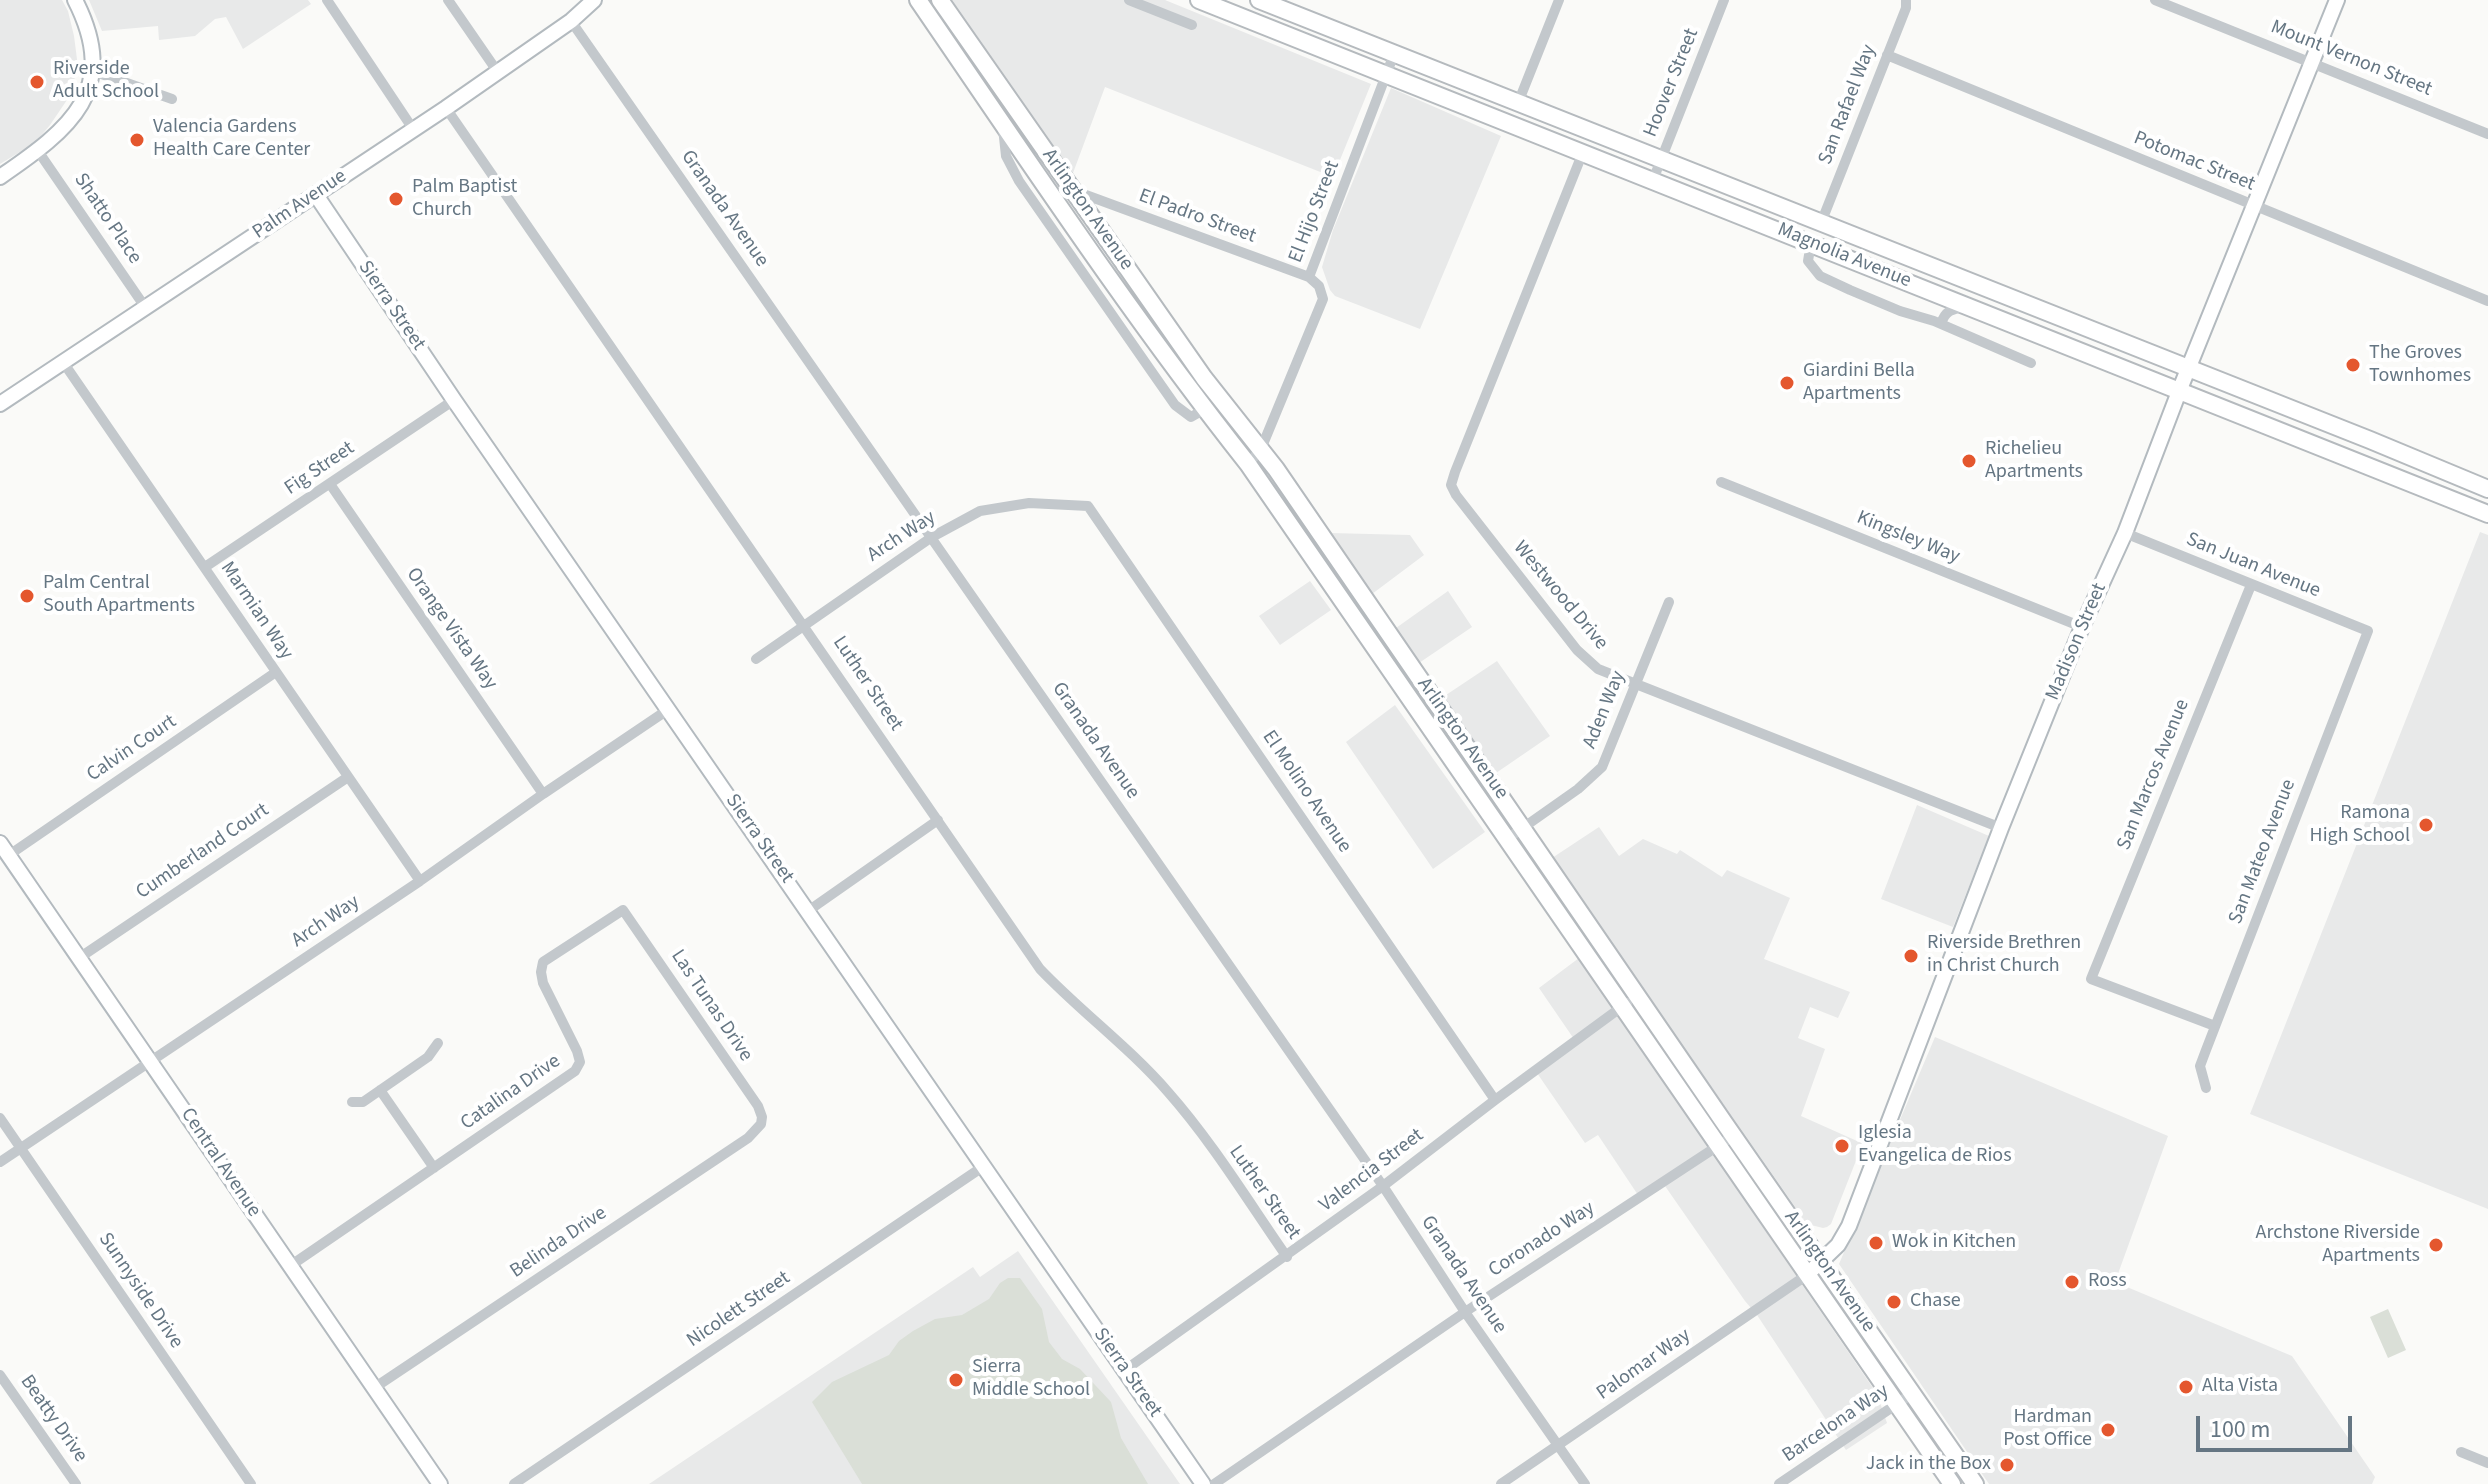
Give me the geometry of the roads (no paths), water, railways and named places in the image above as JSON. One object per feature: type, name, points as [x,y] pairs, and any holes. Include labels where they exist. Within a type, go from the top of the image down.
[{"type":"main road","name":"Arlington Avenue","points":[[918,0],[1087,244],[1248,464],[1621,1007],[1822,1261],[1975,1484]]},
{"type":"main road","name":"Arlington Avenue","points":[[940,0],[1204,378],[1261,449],[1638,995],[1807,1275],[1952,1484]]},
{"type":"main road","name":"Magnolia Avenue","points":[[1199,0],[2488,514]]},
{"type":"main road","name":"Magnolia Avenue","points":[[1259,0],[2488,489]]},
{"type":"street","points":[[0,177],[58,136],[84,98],[93,71],[90,37],[75,0]]},
{"type":"street","points":[[327,0],[413,129]]},
{"type":"street","points":[[448,0],[497,71]]},
{"type":"street","name":"Palm Avenue","points":[[0,404],[446,108],[571,21],[594,0]]},
{"type":"street","points":[[1129,0],[1192,25]]},
{"type":"street","points":[[1518,103],[1559,0]]},
{"type":"street","name":"Hoover Street","points":[[1653,180],[1724,0]]},
{"type":"street","name":"San Rafael Way","points":[[1821,223],[1906,8],[1906,0]]},
{"type":"street","name":"Mount Vernon Street","points":[[2155,0],[2488,134]]},
{"type":"street","name":"Madison Street","points":[[1807,1275],[1838,1245],[1849,1226],[2001,828],[2082,627],[2125,533],[2337,0]]},
{"type":"street","name":"Granada Avenue","points":[[571,21],[1383,1186],[1465,1312],[1585,1484]]},
{"type":"street","name":"El Hijo Street","points":[[1248,464],[1261,449],[1323,299],[1319,286],[1309,277],[1394,54]]},
{"type":"street","name":"Potomac Street","points":[[1887,55],[2488,301]]},
{"type":"street","points":[[93,71],[172,99]]},
{"type":"street","name":"Luther Street","points":[[446,108],[1040,969],[1144,1065],[1170,1094],[1196,1125],[1287,1257]]},
{"type":"street","points":[[1002,122],[1006,156],[1012,169],[1175,405],[1191,417],[1205,409]]},
{"type":"street","name":"Shatto Place","points":[[38,151],[145,307]]},
{"type":"street","name":"Westwood Drive","points":[[1583,152],[1451,485],[1456,495],[1577,650],[1598,669],[2001,828]]},
{"type":"street","name":"El Padro Street","points":[[1073,191],[1309,277]]},
{"type":"street","name":"Sierra Street","points":[[316,195],[454,400],[1203,1484]]},
{"type":"street","points":[[1811,243],[1808,261],[1820,276],[2031,363]]},
{"type":"street","points":[[1070,256],[1087,244]]},
{"type":"street","points":[[1941,324],[1949,311],[1967,305]]},
{"type":"street","name":"Marmian Way","points":[[63,362],[420,881]]},
{"type":"street","name":"Fig Street","points":[[205,567],[454,400]]},
{"type":"street","name":"Kingsley Way","points":[[1721,482],[2082,627]]},
{"type":"street","name":"Orange Vista Way","points":[[330,484],[543,794]]},
{"type":"street","name":"Arch Way","points":[[756,659],[932,537],[980,511],[1029,503],[1088,506]]},
{"type":"street","name":"El Molino Avenue","points":[[1088,506],[1495,1100]]},
{"type":"street","name":"San Juan Avenue","points":[[2125,533],[2368,631]]},
{"type":"street","name":"San Marcos Avenue","points":[[2215,1026],[2091,979],[2251,585]]},
{"type":"street","name":"Aden Way","points":[[1507,839],[1578,789],[1602,767],[1669,602]]},
{"type":"street","name":"San Mateo Avenue","points":[[2206,1088],[2200,1066],[2368,631]]},
{"type":"street","name":"Calvin Court","points":[[4,849],[276,672]]},
{"type":"street","name":"Arch Way","points":[[0,1162],[420,881],[669,709]]},
{"type":"street","name":"Cumberland Court","points":[[79,958],[348,777]]},
{"type":"street","points":[[808,911],[938,820]]},
{"type":"street","name":"Central Avenue","points":[[4,849],[440,1484]]},
{"type":"street","name":"Las Tunas Drive","points":[[623,910],[758,1106],[761,1124]]},
{"type":"street","name":"Catalina Drive","points":[[290,1266],[575,1071],[580,1062],[577,1051],[543,983],[543,962],[623,910]]},
{"type":"street","name":"Valencia Street","points":[[1125,1370],[1287,1257],[1638,995]]},
{"type":"street","points":[[352,1102],[363,1102],[428,1057],[438,1043]]},
{"type":"street","points":[[380,1090],[434,1168]]},
{"type":"street","name":"Sunnyside Drive","points":[[0,1118],[251,1484]]},
{"type":"street","name":"Belinda Drive","points":[[374,1388],[748,1138],[761,1124]]},
{"type":"street","name":"Coronado Way","points":[[1214,1484],[1465,1312],[1726,1141]]},
{"type":"street","name":"Nicolett Street","points":[[514,1484],[984,1166]]},
{"type":"street","name":"Palomar Way","points":[[1501,1484],[1807,1275]]},
{"type":"street","name":"Beatty Drive","points":[[0,1375],[76,1484]]},
{"type":"street","name":"Barcelona Way","points":[[1779,1484],[1913,1393]]},
{"type":"street","points":[[2461,1452],[2488,1463]]},
{"type":"place","name":"Riverside Adult School","points":[[37,82]]},
{"type":"place","name":"Valencia Gardens Health Care Center","points":[[137,140]]},
{"type":"place","name":"Palm Baptist Church","points":[[396,199]]},
{"type":"place","name":"The Groves Townhomes","points":[[2353,365]]},
{"type":"place","name":"Giardini Bella Apartments","points":[[1787,383]]},
{"type":"place","name":"Richelieu Apartments","points":[[1969,461]]},
{"type":"place","name":"Palm Central South Apartments","points":[[27,596]]},
{"type":"place","name":"Ramona High School","points":[[2426,825]]},
{"type":"place","name":"Riverside Brethren in Christ Church","points":[[1911,956]]},
{"type":"place","name":"Iglesia Evangelica de Rios","points":[[1842,1146]]},
{"type":"place","name":"Wok in Kitchen","points":[[1876,1243]]},
{"type":"place","name":"Archstone Riverside Apartments","points":[[2436,1245]]},
{"type":"place","name":"Ross","points":[[2072,1282]]},
{"type":"place","name":"Chase","points":[[1894,1302]]},
{"type":"place","name":"Sierra Middle School","points":[[956,1380]]},
{"type":"place","name":"Alta Vista","points":[[2186,1387]]},
{"type":"place","name":"Hardman Post Office","points":[[2108,1430]]},
{"type":"place","name":"Jack in the Box","points":[[2007,1465]]}]
